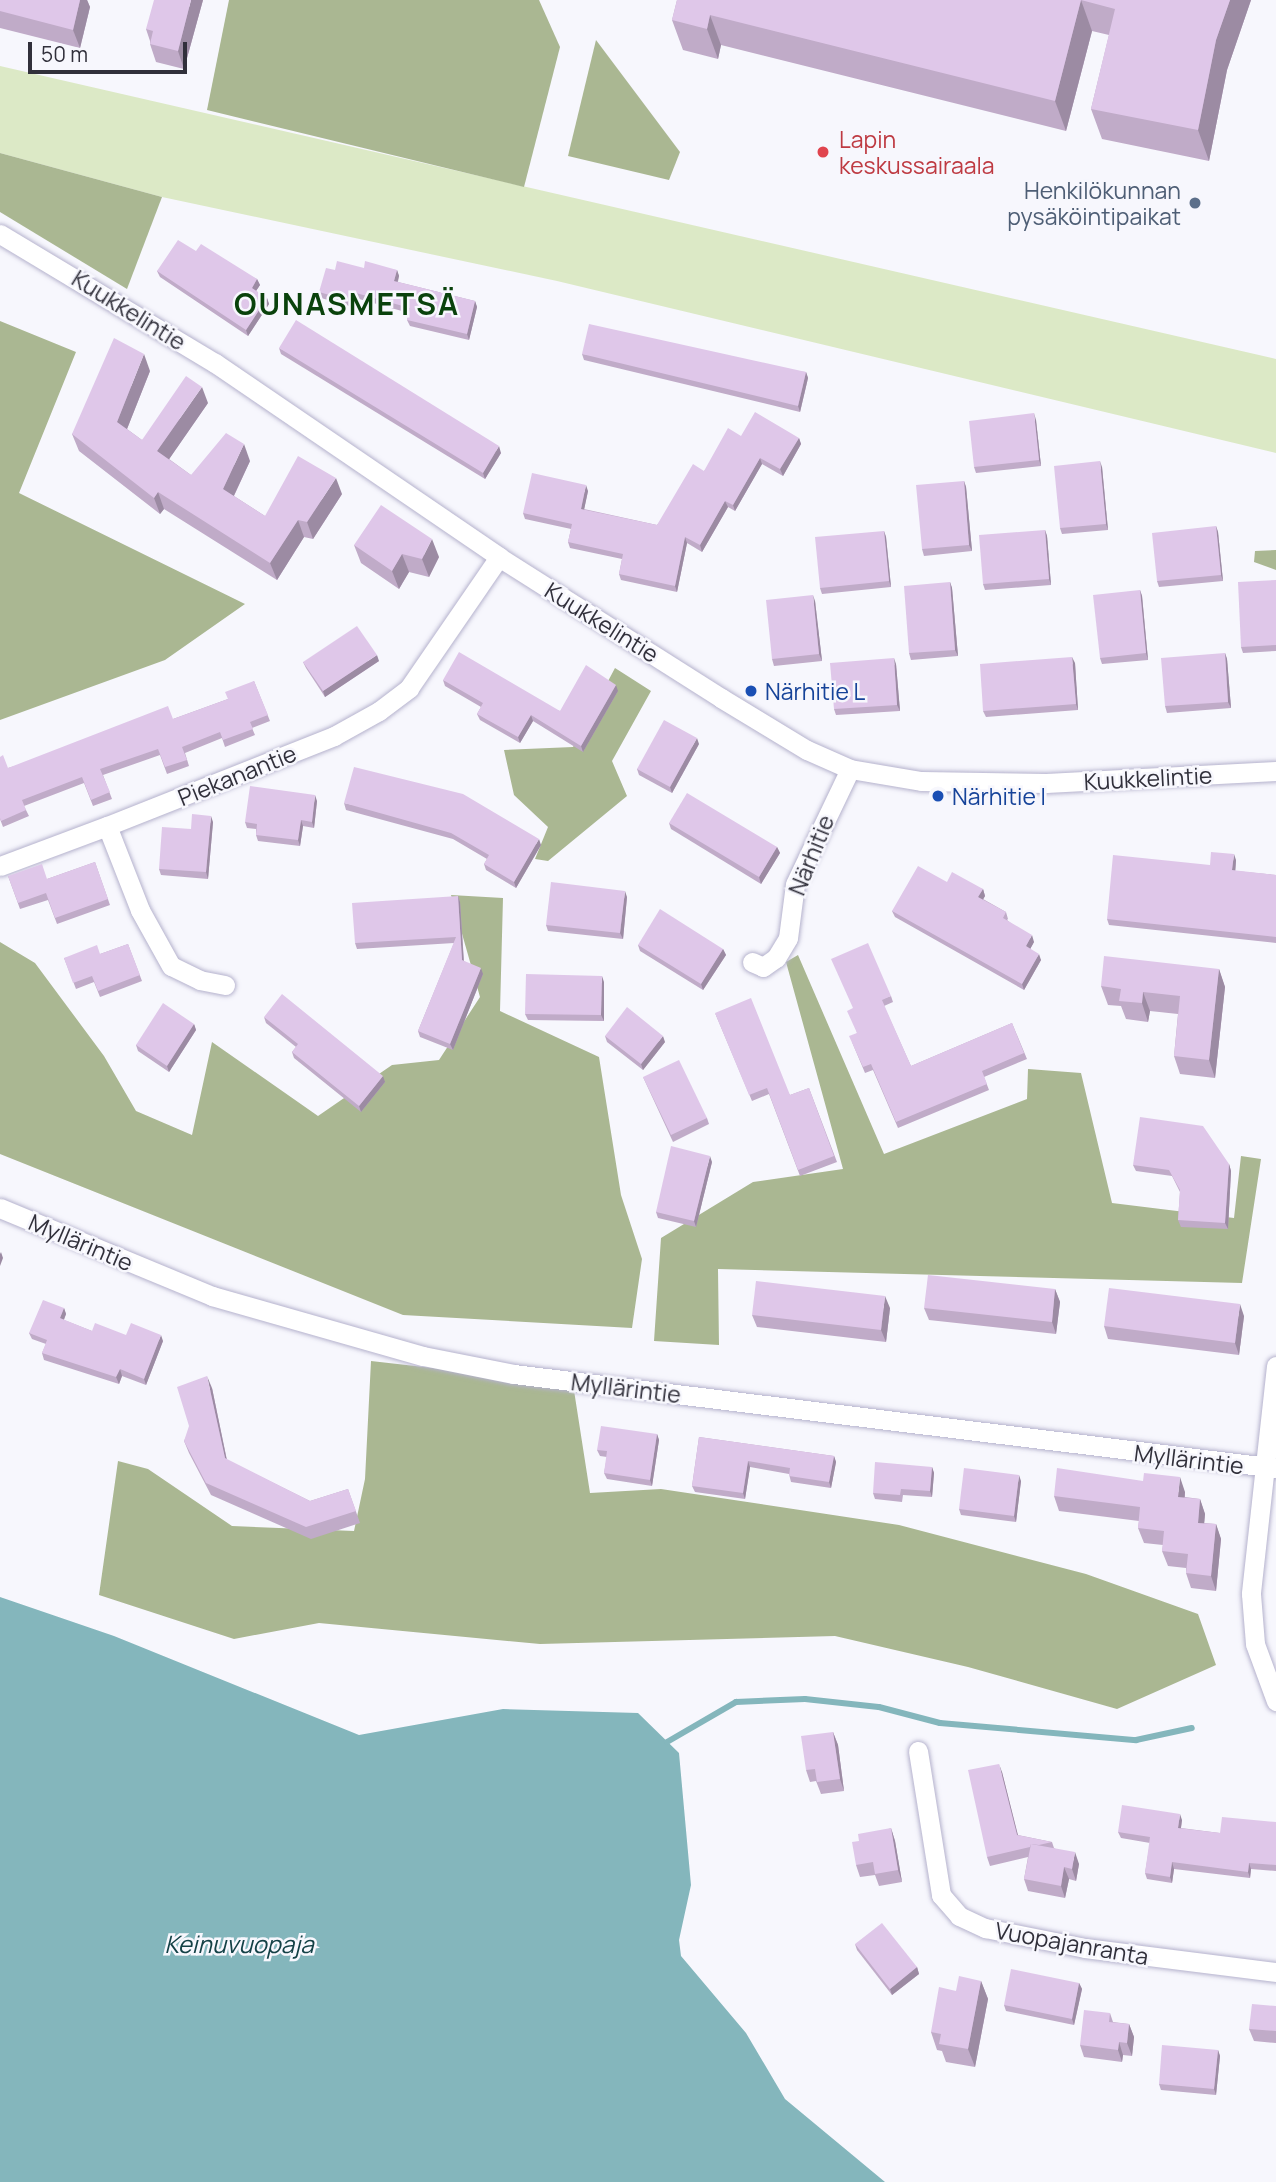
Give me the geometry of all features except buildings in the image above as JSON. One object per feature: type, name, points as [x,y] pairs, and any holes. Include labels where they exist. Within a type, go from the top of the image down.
[{"type":"street","name":"Kuukkelintie","points":[[0,234],[215,363],[499,557],[742,711],[807,750],[850,769],[921,781],[1046,783],[1276,771]]},
{"type":"street","name":"Piekanantie","points":[[0,866],[334,736],[379,710],[409,688],[499,557]]},
{"type":"street","name":"Närhitie","points":[[752,962],[763,967],[776,958],[789,938],[795,884],[850,769]]},
{"type":"street","points":[[107,825],[141,911],[171,966],[200,980],[225,985]]},
{"type":"street","name":"Myllärintie","points":[[0,1208],[212,1296],[423,1356],[514,1374],[1269,1468]]},
{"type":"street","points":[[1276,1366],[1269,1468],[1251,1594],[1255,1644],[1276,1701]]},
{"type":"street","name":"Vuopajanranta","points":[[918,1751],[941,1895],[958,1916],[985,1928],[1085,1948],[1276,1972]]},
{"type":"green space","points":[[229,0],[539,0],[560,47],[524,187],[207,110]]},
{"type":"green space","points":[[596,40],[680,152],[669,180],[568,156]]},
{"type":"green space","points":[[0,66],[1276,359],[1276,453],[557,281],[162,197],[0,153]]},
{"type":"green space","points":[[0,153],[162,197],[127,289],[0,212]]},
{"type":"green space","points":[[0,321],[76,352],[19,493],[245,604],[165,660],[0,720]]},
{"type":"green space","points":[[1276,550],[1276,570],[1254,562],[1255,551]]},
{"type":"green space","points":[[615,668],[651,691],[612,761],[627,796],[548,861],[535,859],[548,827],[514,795],[504,750],[573,747]]},
{"type":"green space","points":[[451,895],[503,898],[500,1011],[599,1057],[621,1195],[642,1259],[632,1328],[403,1315],[0,1154],[0,942],[35,963],[104,1056],[136,1111],[192,1135],[212,1042],[318,1116],[392,1065],[439,1060],[480,997]]},
{"type":"green space","points":[[798,955],[884,1154],[1027,1099],[1028,1069],[1081,1073],[1112,1203],[1234,1218],[1241,1156],[1261,1159],[1242,1283],[718,1269],[719,1345],[654,1341],[661,1238],[753,1182],[843,1169],[786,962]]},
{"type":"green space","points":[[371,1361],[573,1384],[590,1493],[661,1489],[899,1525],[1086,1574],[1198,1614],[1216,1665],[1117,1709],[968,1667],[835,1636],[540,1644],[319,1623],[234,1639],[99,1595],[118,1461],[148,1469],[232,1526],[354,1531],[365,1479]]},
{"type":"water","name":"Keinuvuopaja","points":[[0,1597],[114,1636],[359,1735],[503,1709],[638,1713],[679,1753],[691,1885],[679,1940],[681,1956],[746,2033],[785,2099],[885,2182],[0,2182]]},
{"type":"waterway","points":[[667,1742],[736,1702],[805,1699],[879,1707],[940,1723],[1136,1740],[1192,1728]]},
{"type":"place","name":"Lapin keskussairaala","points":[[823,152]]},
{"type":"place","name":"Henkilökunnan pysäköintipaikat","points":[[1195,203]]},
{"type":"place","name":"Närhitie L","points":[[751,691]]},
{"type":"place","name":"Närhitie I","points":[[938,796]]},
{"type":"district","name":"OUNASMETSÄ","points":[[347,304]]}]
